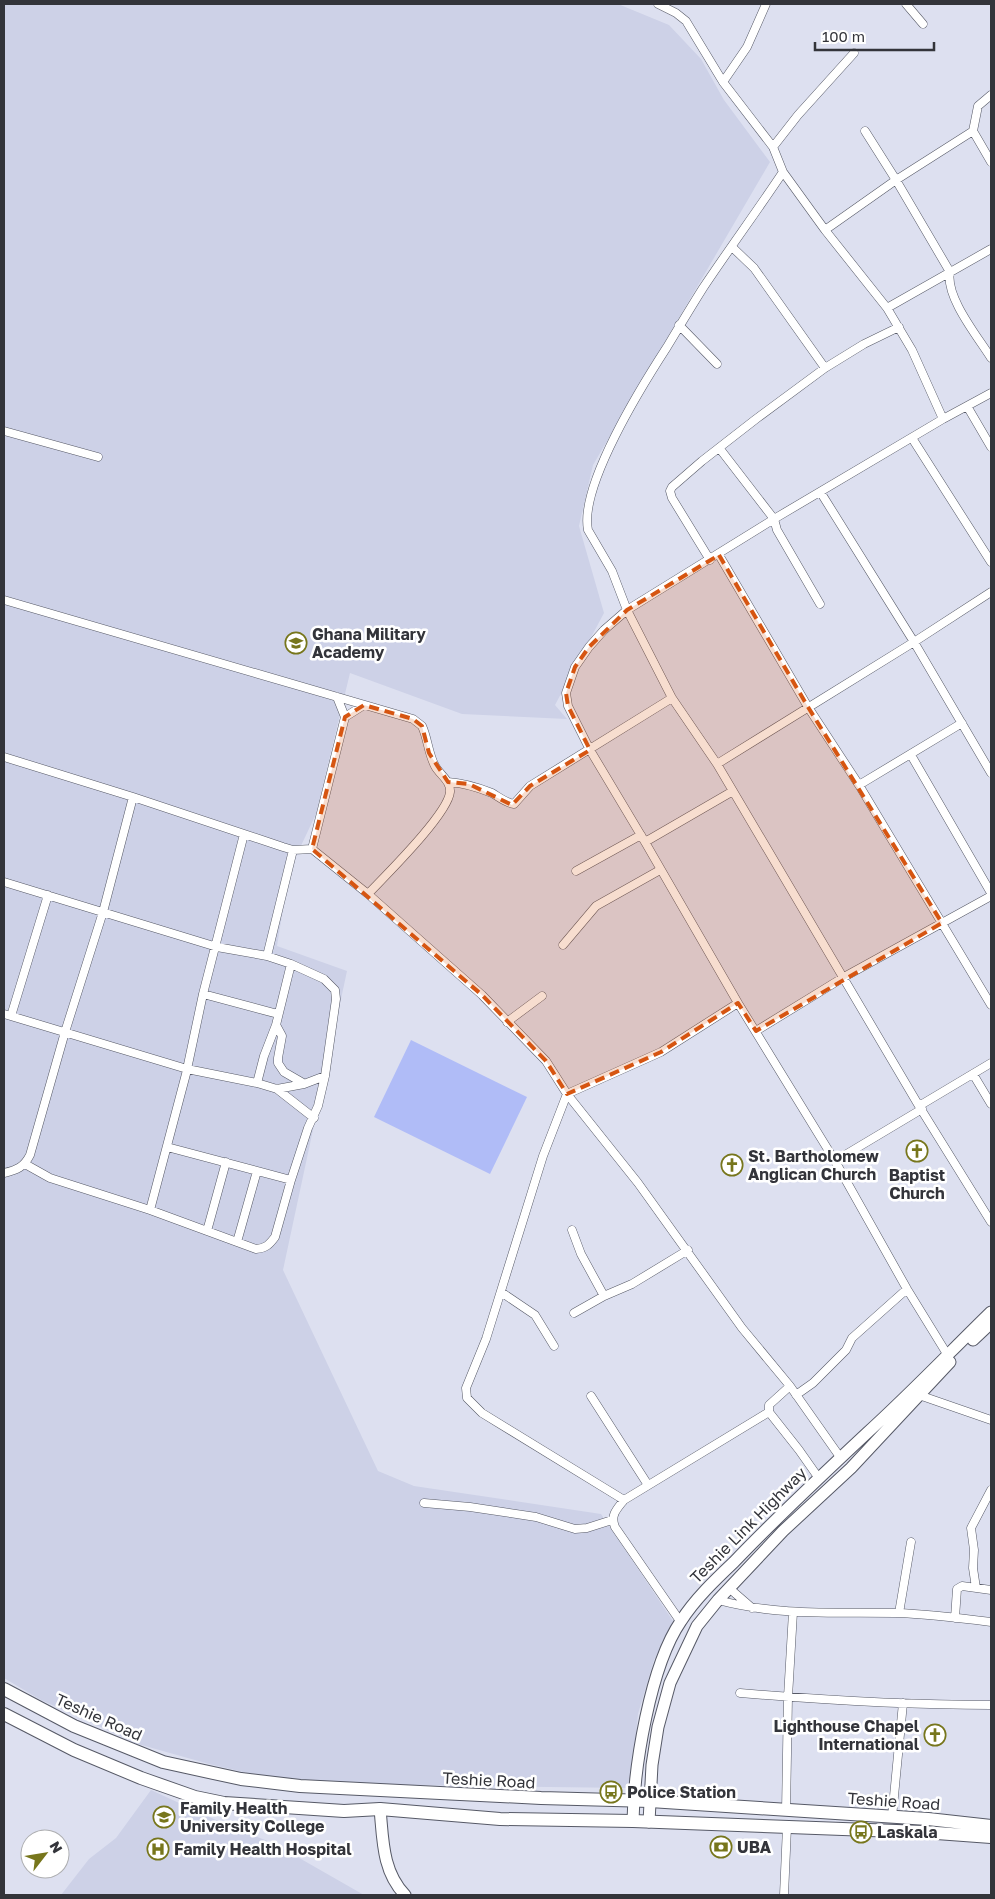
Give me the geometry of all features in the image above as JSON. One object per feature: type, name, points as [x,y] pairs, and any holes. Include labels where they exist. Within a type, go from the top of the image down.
[{"type":"main road","name":"Teshie Link Highway","points":[[649,1822],[652,1765],[658,1726],[670,1683],[697,1626],[718,1600],[783,1532],[850,1468],[947,1354],[991,1312]]},
{"type":"main road","name":"Teshie Link Highway","points":[[633,1821],[633,1801],[651,1694],[665,1652],[680,1621],[712,1584],[773,1521],[840,1457],[914,1394],[991,1323]]},
{"type":"main road","name":"Teshie Road","points":[[4,1689],[74,1726],[163,1762],[241,1779],[300,1786],[541,1798],[650,1801],[892,1817],[991,1826]]},
{"type":"main road","name":"Teshie Road","points":[[4,1714],[74,1750],[141,1778],[195,1797],[224,1803],[344,1811],[380,1809],[500,1819],[633,1821],[923,1832],[991,1837]]},
{"type":"main road","points":[[380,1809],[386,1861],[390,1876],[405,1895]]},
{"type":"street","points":[[658,4],[676,12],[686,21],[723,82],[773,147],[784,172],[825,230],[887,308],[899,327],[943,420]]},
{"type":"street","points":[[723,82],[746,47],[766,4]]},
{"type":"street","points":[[906,4],[923,24]]},
{"type":"street","points":[[773,147],[798,115],[854,53]]},
{"type":"street","points":[[991,95],[978,106],[973,131],[991,162]]},
{"type":"street","points":[[865,131],[950,272],[948,280],[950,290],[991,358]]},
{"type":"street","points":[[825,230],[896,180],[973,131]]},
{"type":"street","points":[[784,172],[679,325],[638,392],[595,485],[587,514],[588,530],[612,571],[628,610],[672,698],[734,791],[991,1222]]},
{"type":"street","points":[[732,247],[754,268],[825,368]]},
{"type":"street","points":[[887,308],[991,250]]},
{"type":"street","points":[[679,325],[717,364]]},
{"type":"street","points":[[710,560],[672,498],[670,492],[672,487],[756,419],[825,368],[864,344],[899,327]]},
{"type":"street","points":[[947,1354],[907,1290],[835,1160],[738,1003],[590,750],[568,706],[566,693],[575,667],[589,647],[604,630],[628,610],[774,519],[991,393]]},
{"type":"street","points":[[967,406],[991,447]]},
{"type":"street","points":[[4,431],[98,458]]},
{"type":"street","points":[[912,438],[991,562]]},
{"type":"street","points":[[720,449],[774,519],[777,530],[820,604]]},
{"type":"street","points":[[821,493],[914,642],[991,773]]},
{"type":"street","points":[[719,555],[808,707],[859,785],[991,1005]]},
{"type":"street","points":[[717,764],[991,592]]},
{"type":"street","points":[[4,600],[413,719],[422,726],[429,753],[436,767],[448,782],[450,791],[448,801],[434,822],[368,894]]},
{"type":"street","points":[[312,849],[345,717],[337,697]]},
{"type":"street","points":[[448,782],[469,784],[514,804],[530,786],[672,698]]},
{"type":"street","points":[[345,717],[364,705]]},
{"type":"street","points":[[859,785],[962,723]]},
{"type":"street","points":[[756,1032],[844,977],[991,894],[911,755]]},
{"type":"street","points":[[4,757],[293,850],[312,849],[368,894],[482,995],[546,1061],[567,1094],[638,1182],[742,1328],[790,1386],[840,1457]]},
{"type":"street","points":[[576,871],[643,839],[734,791]]},
{"type":"street","points":[[4,1172],[16,1170],[25,1164],[30,1155],[65,1032],[103,912],[133,797]]},
{"type":"street","points":[[150,1210],[187,1069],[203,994],[244,834]]},
{"type":"street","points":[[267,956],[293,850]]},
{"type":"street","points":[[563,944],[596,906],[660,870]]},
{"type":"street","points":[[4,882],[216,946],[267,956],[290,964],[324,979],[335,990],[336,999],[325,1076],[318,1106],[308,1128],[275,1237],[264,1248],[256,1249],[150,1210],[50,1178],[25,1164]]},
{"type":"street","points":[[48,895],[7,1015],[187,1069],[257,1083],[277,1089],[314,1118]]},
{"type":"street","points":[[257,1083],[264,1056],[276,1025],[290,964]]},
{"type":"street","points":[[203,994],[278,1014]]},
{"type":"street","points":[[507,1022],[542,996]]},
{"type":"street","points":[[624,1500],[482,1413],[467,1398],[466,1388],[486,1339],[543,1156],[567,1094],[660,1052],[738,1003]]},
{"type":"street","points":[[276,1025],[282,1036],[278,1063],[284,1072],[304,1084]]},
{"type":"street","points":[[835,1160],[991,1063]]},
{"type":"street","points":[[973,1074],[991,1104]]},
{"type":"street","points":[[277,1089],[304,1084],[325,1076]]},
{"type":"street","points":[[167,1147],[291,1180]]},
{"type":"street","points":[[208,1231],[226,1162]]},
{"type":"street","points":[[237,1242],[257,1171]]},
{"type":"street","points":[[572,1230],[581,1254],[604,1296]]},
{"type":"street","points":[[574,1313],[604,1296],[632,1284],[688,1250]]},
{"type":"street","points":[[796,1395],[813,1383],[846,1350],[852,1338],[907,1290]]},
{"type":"street","points":[[501,1292],[535,1314],[554,1346]]},
{"type":"street","points":[[790,1386],[769,1405],[769,1412],[800,1450],[818,1478]]},
{"type":"street","points":[[914,1394],[991,1420]]},
{"type":"street","points":[[591,1396],[648,1485]]},
{"type":"street","points":[[680,1621],[615,1527],[612,1520],[614,1512],[624,1500],[769,1412]]},
{"type":"street","points":[[976,1588],[973,1568],[974,1544],[971,1528],[991,1490]]},
{"type":"street","points":[[424,1503],[536,1518],[575,1529],[587,1528],[612,1520]]},
{"type":"street","points":[[900,1614],[911,1542]]},
{"type":"street","points":[[954,1618],[957,1589],[962,1586],[991,1590]]},
{"type":"street","points":[[729,1588],[752,1608]]},
{"type":"street","points":[[718,1600],[752,1608],[793,1612],[900,1614],[991,1622]]},
{"type":"street","points":[[786,1811],[788,1697],[793,1612]]},
{"type":"street","points":[[740,1692],[788,1697],[903,1703],[991,1705]]},
{"type":"street","points":[[892,1817],[903,1703]]},
{"type":"street","points":[[784,1895],[787,1827]]},
{"type":"highlighted area","points":[[719,555],[808,707],[942,923],[756,1031],[738,1003],[661,1052],[567,1094],[546,1061],[482,995],[312,849],[345,717],[364,705],[413,719],[422,726],[429,753],[448,782],[469,784],[512,805],[530,786],[590,750],[568,706],[566,693],[575,667],[589,647],[627,610]]},
{"type":"shaded area","name":"Ghana Military Academy","points":[[4,4],[618,4],[669,25],[701,59],[724,100],[770,162],[593,465],[579,526],[604,613],[555,705],[567,719],[462,714],[350,673],[316,814],[289,871],[277,946],[347,971],[283,1270],[378,1471],[414,1486],[601,1514],[673,1621],[654,1660],[638,1714],[631,1788],[327,1784],[260,1776],[138,1744],[41,1700],[4,1678]]},
{"type":"shaded area","points":[[411,1040],[527,1097],[490,1174],[374,1117]]},
{"type":"shaded area","points":[[151,1790],[229,1826],[273,1843],[364,1895],[61,1895],[89,1859],[116,1838]]},
{"type":"place","name":"Ghana Military Academy","points":[[296,643]]},
{"type":"place","name":"Baptist Church","points":[[917,1151]]},
{"type":"place","name":"St. Bartholomew Anglican Church","points":[[732,1165]]},
{"type":"place","name":"Lighthouse Chapel International","points":[[935,1735]]},
{"type":"place","name":"Police Station","points":[[611,1792]]},
{"type":"place","name":"Family Health University College","points":[[164,1817]]},
{"type":"place","name":"Laskala","points":[[861,1832]]},
{"type":"place","name":"UBA","points":[[721,1847]]},
{"type":"place","name":"Family Health Hospital","points":[[158,1849]]}]
